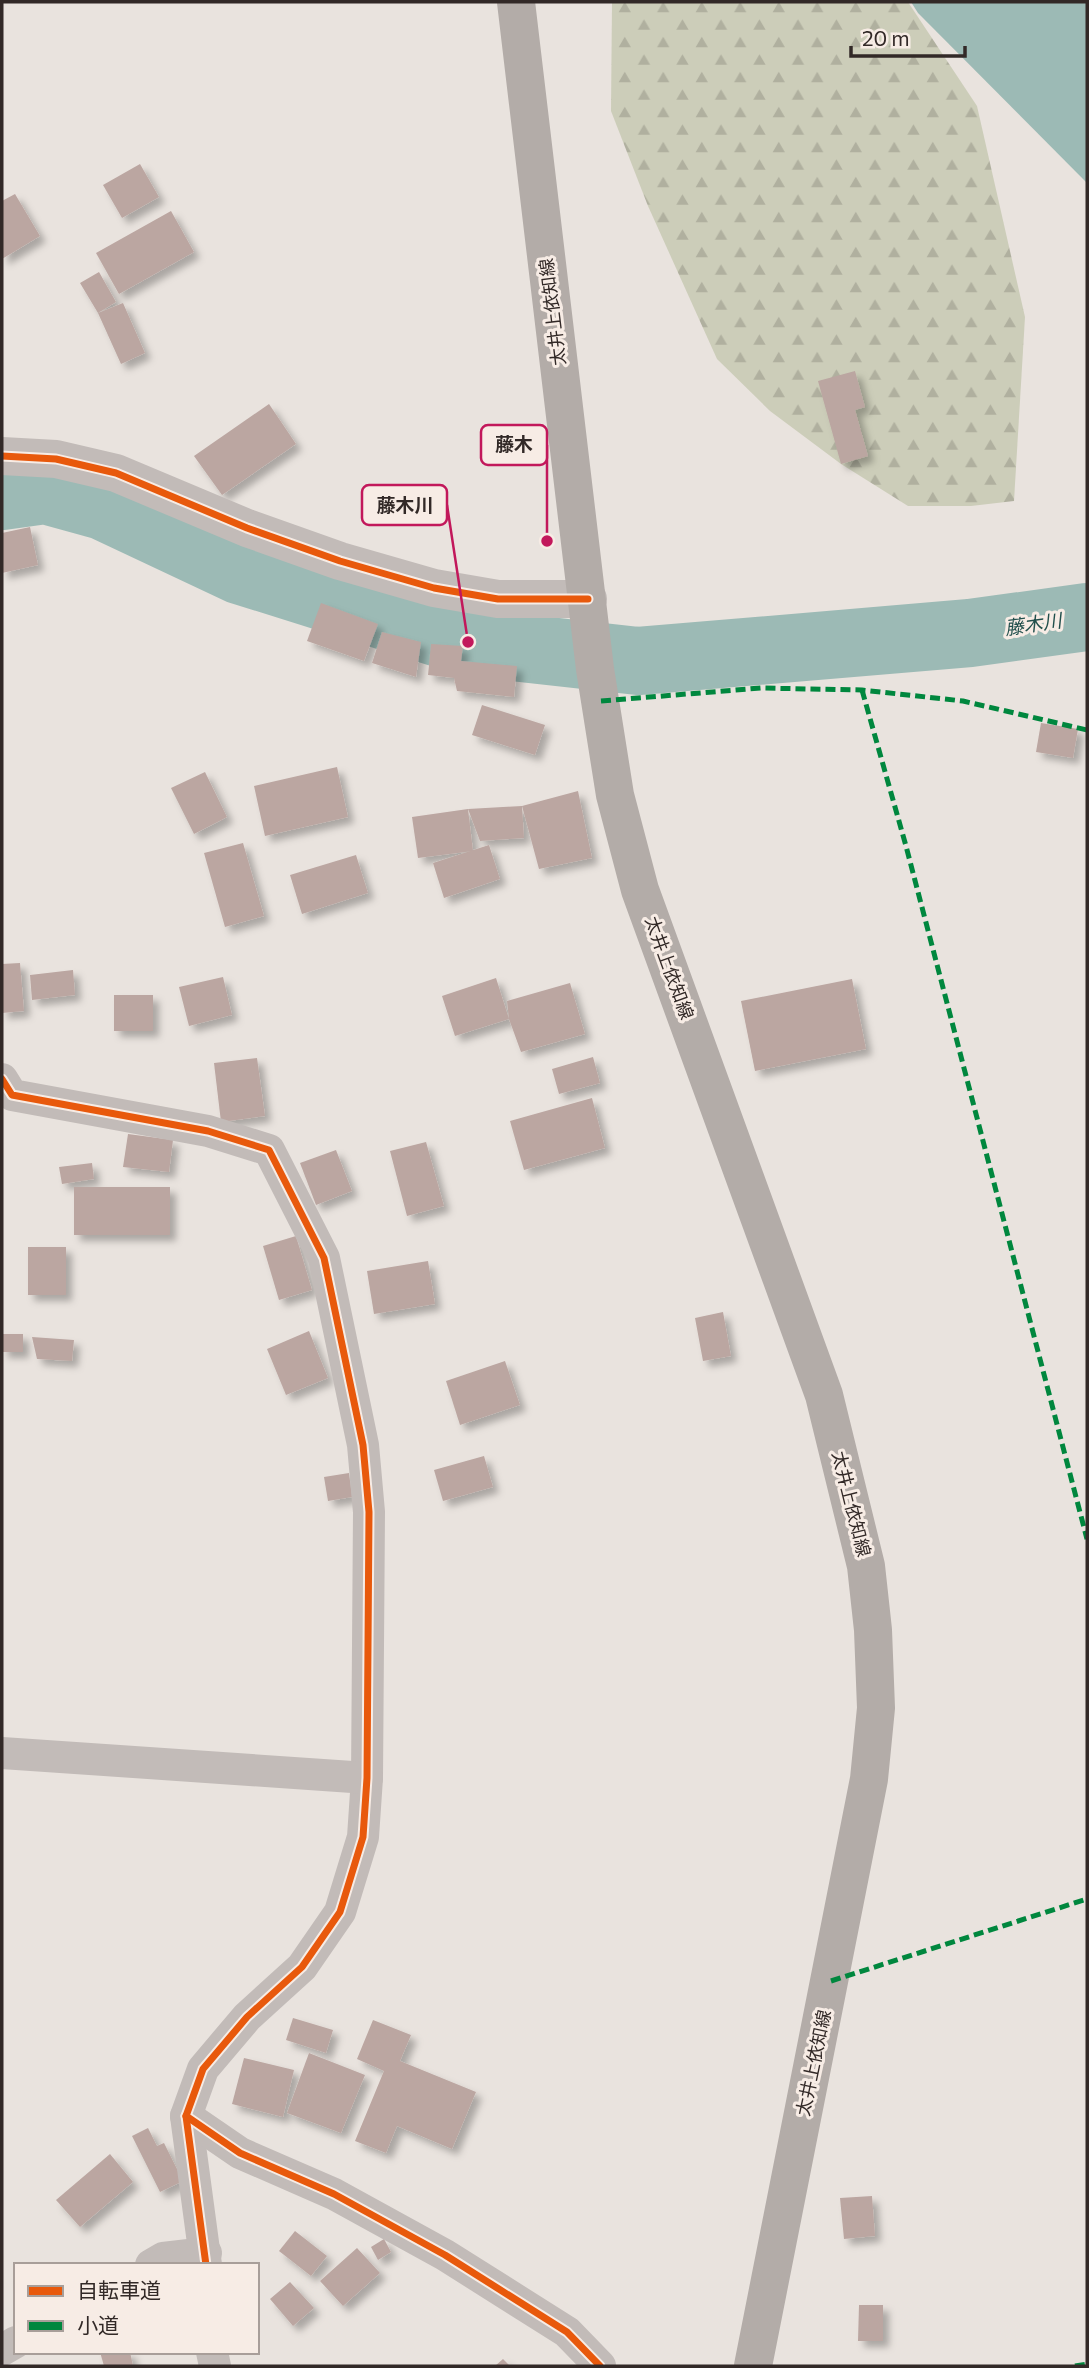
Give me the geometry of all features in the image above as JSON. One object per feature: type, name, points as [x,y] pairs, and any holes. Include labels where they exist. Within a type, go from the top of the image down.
[{"type":"main road","name":"太井上依知線","points":[[516,2],[595,669],[615,795],[640,890],[824,1395],[866,1566],[873,1630],[876,1708],[869,1779],[845,1912],[753,2366]]},
{"type":"street","points":[[2,456],[56,459],[116,473],[247,528],[340,561],[434,588],[589,610]]},
{"type":"street","points":[[2,1079],[12,1095],[208,1131],[269,1150],[324,1258],[363,1445],[369,1512],[367,1778],[363,1837],[340,1912],[302,1967],[247,2017],[203,2069],[186,2116],[206,2259],[163,2258],[154,2263]]},
{"type":"street","points":[[2,1753],[367,1778]]},
{"type":"street","points":[[186,2116],[240,2153],[334,2194],[445,2255],[567,2332],[600,2366]]},
{"type":"green space","points":[[612,2],[908,2],[977,106],[1025,317],[1014,501],[971,506],[908,506],[841,464],[770,411],[717,359],[648,206],[611,111]]},
{"type":"water","points":[[911,2],[1087,2],[1087,183],[918,13]]},
{"type":"building","points":[[140,164],[159,197],[122,218],[103,185]]},
{"type":"building","points":[[15,194],[40,236],[2,259],[2,201]]},
{"type":"building","points":[[171,211],[194,252],[119,294],[96,253]]},
{"type":"building","points":[[99,272],[116,302],[98,313],[80,283]]},
{"type":"building","points":[[123,303],[145,353],[121,364],[98,313]]},
{"type":"building","points":[[855,371],[865,407],[855,410],[868,456],[841,464],[818,381]]},
{"type":"building","points":[[269,404],[296,444],[222,495],[194,456]]},
{"type":"building","points":[[30,527],[38,565],[2,573],[2,533]]},
{"type":"building","points":[[321,603],[378,624],[364,661],[307,641]]},
{"type":"building","points":[[382,632],[421,642],[416,677],[372,663]]},
{"type":"building","points":[[431,644],[463,646],[461,661],[517,666],[514,697],[457,691],[454,678],[428,675]]},
{"type":"building","points":[[482,705],[545,725],[535,755],[472,735]]},
{"type":"building","points":[[1041,723],[1078,729],[1073,758],[1036,752]]},
{"type":"building","points":[[337,767],[348,817],[265,836],[254,786]]},
{"type":"building","points":[[205,772],[227,817],[194,834],[171,788]]},
{"type":"building","points":[[578,791],[592,858],[539,869],[522,806]]},
{"type":"building","points":[[522,806],[524,838],[480,841],[468,809]]},
{"type":"building","points":[[468,809],[473,851],[418,858],[412,817]]},
{"type":"building","points":[[243,843],[264,916],[225,927],[204,853]]},
{"type":"building","points":[[489,845],[500,879],[444,898],[433,863]]},
{"type":"building","points":[[356,855],[368,893],[302,914],[290,875]]},
{"type":"building","points":[[20,963],[24,1011],[2,1013],[2,964]]},
{"type":"building","points":[[73,970],[75,995],[32,1000],[30,975]]},
{"type":"building","points":[[223,977],[232,1015],[189,1026],[179,987]]},
{"type":"building","points":[[496,978],[509,1019],[455,1036],[442,996]]},
{"type":"building","points":[[852,979],[866,1049],[755,1071],[741,1001]]},
{"type":"building","points":[[570,983],[585,1034],[521,1052],[509,1019],[507,1001]]},
{"type":"building","points":[[114,995],[153,995],[153,1031],[114,1031]]},
{"type":"building","points":[[593,1057],[600,1083],[559,1094],[552,1069]]},
{"type":"building","points":[[257,1058],[265,1116],[221,1122],[214,1063]]},
{"type":"building","points":[[592,1098],[605,1148],[524,1170],[510,1121]]},
{"type":"building","points":[[128,1134],[173,1140],[169,1172],[123,1167]]},
{"type":"building","points":[[426,1142],[444,1206],[407,1216],[390,1151]]},
{"type":"building","points":[[336,1150],[352,1191],[316,1205],[300,1163]]},
{"type":"building","points":[[92,1163],[94,1179],[62,1184],[59,1167]]},
{"type":"building","points":[[74,1187],[170,1187],[170,1235],[74,1235]]},
{"type":"building","points":[[296,1236],[312,1290],[279,1300],[263,1246]]},
{"type":"building","points":[[28,1247],[66,1247],[66,1295],[28,1295]]},
{"type":"building","points":[[428,1261],[435,1304],[374,1314],[367,1271]]},
{"type":"building","points":[[723,1312],[731,1356],[703,1361],[695,1318]]},
{"type":"building","points":[[309,1331],[328,1378],[286,1395],[267,1349]]},
{"type":"building","points":[[2,1334],[23,1334],[23,1352],[2,1352]]},
{"type":"building","points":[[32,1337],[74,1340],[72,1361],[37,1359]]},
{"type":"building","points":[[505,1361],[520,1405],[460,1425],[446,1381]]},
{"type":"building","points":[[484,1456],[493,1487],[443,1501],[434,1470]]},
{"type":"building","points":[[349,1473],[352,1497],[328,1501],[324,1477]]},
{"type":"building","points":[[293,2018],[333,2030],[326,2053],[286,2040]]},
{"type":"building","points":[[373,2020],[411,2035],[400,2061],[476,2092],[452,2149],[397,2126],[386,2153],[355,2141],[384,2071],[357,2059]]},
{"type":"building","points":[[309,2053],[365,2075],[341,2133],[287,2113]]},
{"type":"building","points":[[244,2058],[294,2070],[283,2117],[232,2104]]},
{"type":"building","points":[[148,2128],[157,2146],[164,2143],[183,2181],[160,2192],[132,2136]]},
{"type":"building","points":[[110,2154],[133,2182],[80,2227],[56,2200]]},
{"type":"building","points":[[872,2196],[875,2236],[844,2239],[840,2198]]},
{"type":"building","points":[[295,2231],[327,2256],[311,2276],[279,2251]]},
{"type":"building","points":[[384,2239],[391,2252],[378,2260],[371,2247]]},
{"type":"building","points":[[357,2248],[380,2273],[343,2306],[320,2281]]},
{"type":"building","points":[[290,2282],[314,2308],[293,2326],[270,2299]]},
{"type":"building","points":[[859,2305],[883,2305],[883,2341],[858,2341]]},
{"type":"building","points":[[101,2354],[130,2354],[133,2366],[104,2366]]},
{"type":"building","points":[[503,2359],[510,2366],[495,2366]]},
{"type":"waterway","name":"藤木川","points":[[2,496],[45,490],[103,506],[239,570],[468,642],[638,661],[970,633],[1087,617]]},
{"type":"marked path","points":[[601,701],[761,688],[862,690],[963,701],[1087,730]]},
{"type":"marked path","points":[[862,690],[906,846],[1087,1539]]},
{"type":"marked path","points":[[831,1981],[1087,1899]]},
{"type":"marked path","points":[[1075,2366],[1087,2364]]},
{"type":"cycle path","points":[[2,456],[56,459],[116,473],[247,528],[340,561],[434,588],[498,599],[588,599]]},
{"type":"cycle path","points":[[2,1079],[12,1095],[208,1131],[269,1150],[324,1258],[363,1445],[369,1512],[367,1778],[363,1837],[340,1912],[302,1967],[247,2017],[203,2069],[186,2116],[206,2263]]},
{"type":"cycle path","points":[[186,2116],[240,2153],[334,2194],[445,2255],[567,2332],[600,2366]]},
{"type":"place","name":"藤木","points":[[547,541]]},
{"type":"place","name":"藤木川","points":[[468,642]]}]
